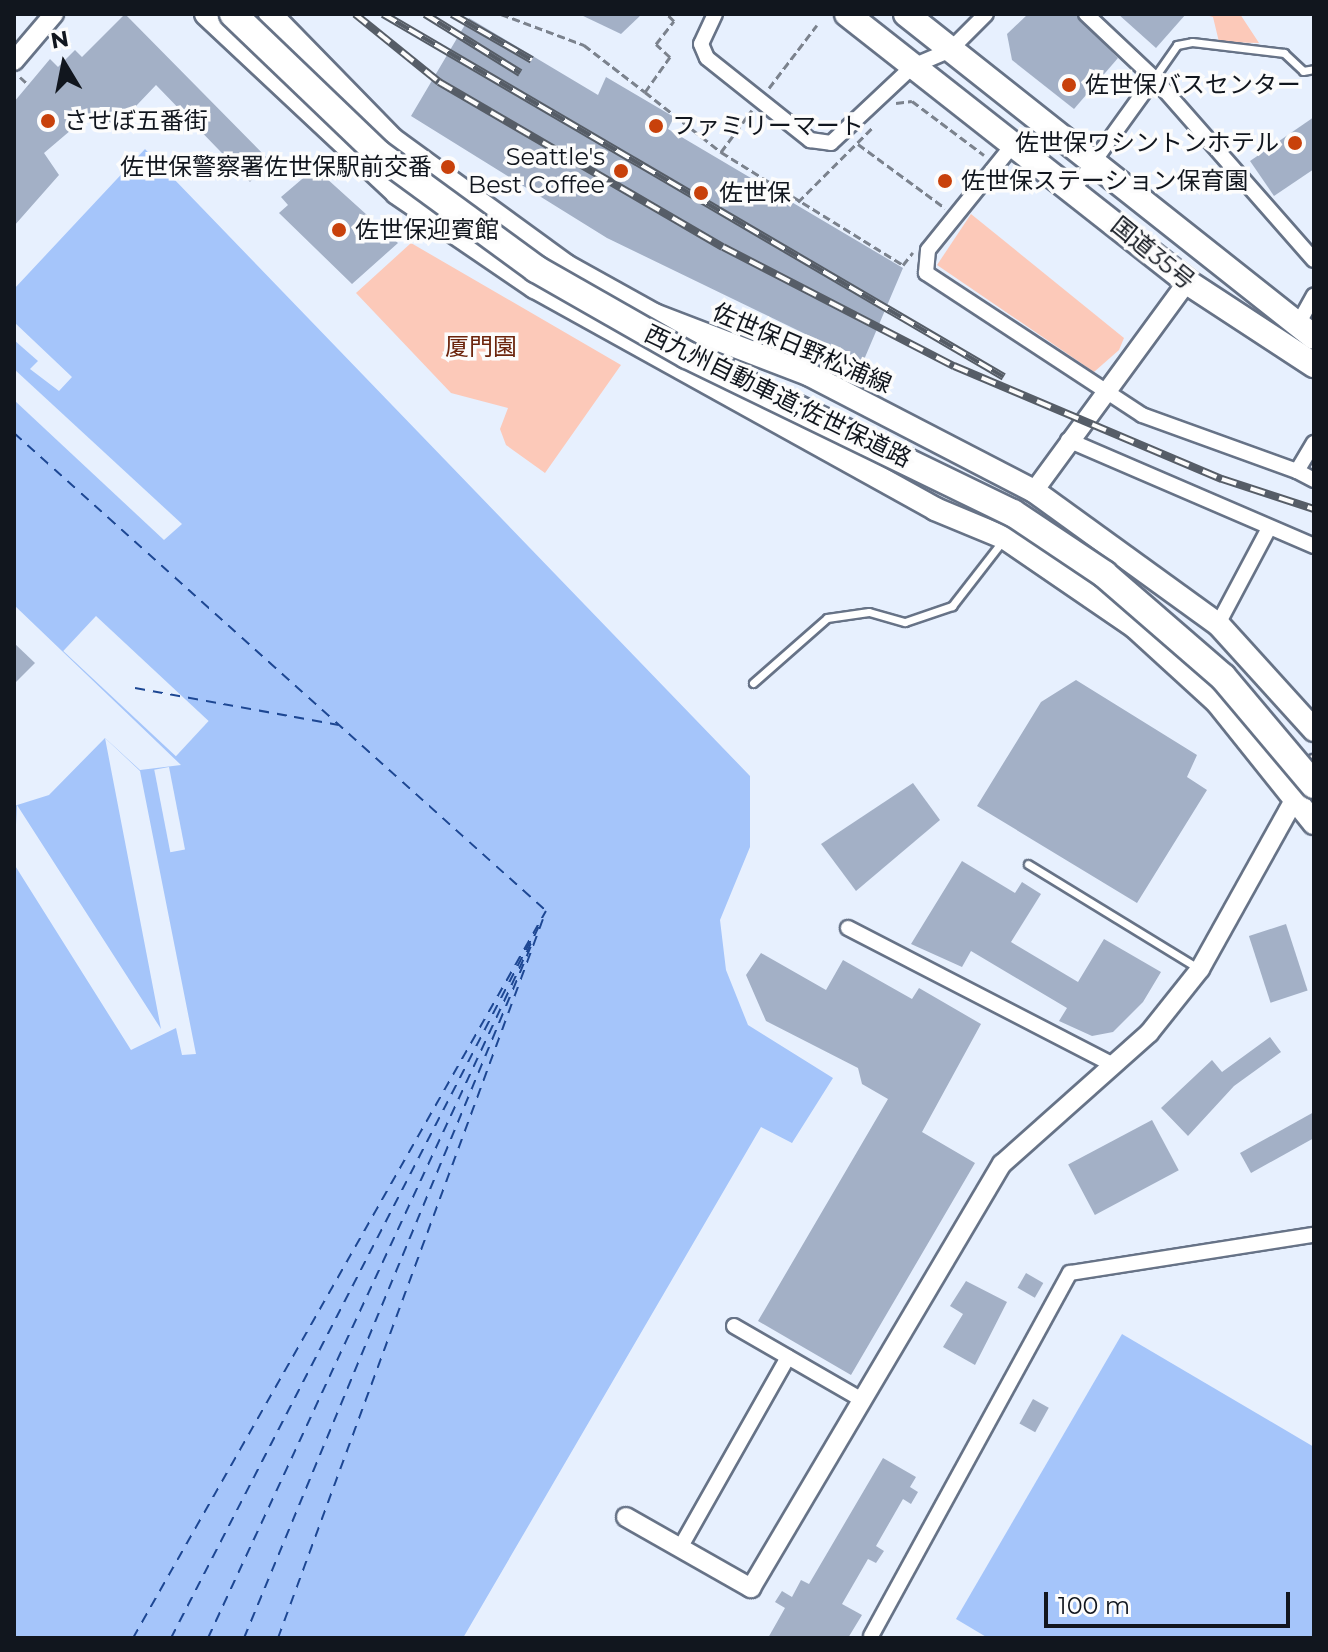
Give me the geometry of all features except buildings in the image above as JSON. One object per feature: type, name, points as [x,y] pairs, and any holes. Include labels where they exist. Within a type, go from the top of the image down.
[{"type":"highway","name":"西九州自動車道;佐世保道路","points":[[233,14],[379,154],[536,269],[687,355],[1013,513],[1104,574],[1223,677],[1306,792]]},
{"type":"highway","name":"国道35号","points":[[847,14],[1016,141],[1187,282],[1314,365]]},
{"type":"highway","name":"国道35号","points":[[906,14],[1305,331]]},
{"type":"main road","points":[[206,14],[397,193],[535,287],[921,502],[1005,538],[1135,627],[1217,702],[1306,792],[1314,823]]},
{"type":"main road","name":"佐世保日野松浦線","points":[[270,14],[392,139],[566,266],[654,315],[823,381],[1034,491],[1218,624],[1314,730]]},
{"type":"street","points":[[14,61],[54,14]]},
{"type":"street","points":[[715,14],[701,44],[707,58],[810,140],[831,143],[852,131],[913,66],[949,51],[982,15]]},
{"type":"street","points":[[1086,14],[1154,78],[1314,260]]},
{"type":"street","points":[[1074,189],[1154,78]]},
{"type":"street","points":[[1016,141],[928,250],[926,273],[1142,415],[1297,471],[1314,480]]},
{"type":"street","points":[[1034,491],[1104,388],[1187,282]]},
{"type":"street","points":[[1305,331],[1314,295]]},
{"type":"street","points":[[1068,440],[1314,546]]},
{"type":"street","points":[[1297,471],[1314,443]]},
{"type":"street","points":[[1218,624],[1269,528]]},
{"type":"street","points":[[626,1517],[751,1588],[1002,1164],[1149,1033],[1200,969],[1306,792],[1314,764]]},
{"type":"street","points":[[848,928],[1111,1064]]},
{"type":"street","points":[[871,1637],[1070,1273],[1314,1235]]},
{"type":"street","points":[[734,1326],[862,1400]]},
{"type":"street","points":[[680,1548],[788,1357]]},
{"type":"lane","points":[[1154,78],[1177,45],[1192,42],[1284,53],[1303,71],[1314,69]]},
{"type":"lane","points":[[753,683],[827,618],[869,612],[905,622],[952,606],[1005,538]]},
{"type":"lane","points":[[1028,864],[1200,969]]},
{"type":"path","points":[[501,14],[584,45],[798,202],[903,265],[920,242]]},
{"type":"path","points":[[645,92],[670,57],[656,44],[674,21],[667,14]]},
{"type":"path","points":[[14,72],[29,85]]},
{"type":"path","points":[[886,112],[912,101],[985,154],[977,164]]},
{"type":"path","points":[[798,202],[878,121]]},
{"type":"path","points":[[858,144],[945,208]]},
{"type":"path","points":[[937,219],[953,197]]},
{"type":"green space","points":[[1202,14],[1240,14],[1259,43],[1219,42],[1213,17]]},
{"type":"green space","points":[[971,214],[1124,338],[1119,350],[1094,372],[937,265]]},
{"type":"green space","name":"厦門園","points":[[411,243],[621,365],[545,473],[506,445],[500,429],[508,408],[451,393],[356,293]]},
{"type":"water","points":[[145,149],[750,776],[750,847],[720,920],[726,970],[748,1025],[833,1078],[792,1143],[761,1127],[463,1638],[14,1638],[14,806],[49,795],[105,738],[140,770],[181,765],[14,605],[14,289]]},
{"type":"water","points":[[1122,1334],[1314,1447],[1314,1638],[988,1638],[956,1619]]},
{"type":"pier","points":[[14,322],[72,377],[59,391],[30,369],[38,361],[14,340]]},
{"type":"pier","points":[[14,369],[182,524],[164,540],[14,400]]},
{"type":"pier","points":[[96,616],[209,721],[176,756],[63,651]]},
{"type":"pier","points":[[105,738],[140,771],[196,1054],[182,1055],[176,1028],[131,1050],[14,864],[17,805],[161,1029]]},
{"type":"pier","points":[[169,767],[185,849],[170,852],[154,770]]},
{"type":"ferry route","points":[[14,433],[545,910]]},
{"type":"ferry route","points":[[135,688],[339,725]]},
{"type":"ferry route","points":[[133,1638],[546,911]]},
{"type":"ferry route","points":[[278,1638],[543,919]]},
{"type":"ferry route","points":[[208,1638],[539,926]]},
{"type":"ferry route","points":[[171,1638],[531,940]]},
{"type":"ferry route","points":[[244,1638],[533,941]]},
{"type":"railway","points":[[355,14],[439,82],[723,247],[954,366],[1222,479],[1314,509]]},
{"type":"railway","points":[[383,14],[1004,377]]},
{"type":"railway","points":[[425,14],[520,73]]},
{"type":"railway","points":[[452,14],[532,60]]},
{"type":"place","name":"佐世保バスセンター","points":[[1069,85]]},
{"type":"place","name":"させぼ五番街","points":[[48,121]]},
{"type":"place","name":"ファミリーマート","points":[[656,126]]},
{"type":"place","name":"佐世保ワシントンホテル","points":[[1295,143]]},
{"type":"place","name":"佐世保警察署佐世保駅前交番","points":[[448,167]]},
{"type":"place","name":"Seattle's Best Coffee","points":[[621,171]]},
{"type":"place","name":"佐世保ステーション保育園","points":[[945,181]]},
{"type":"place","name":"佐世保","points":[[701,193]]},
{"type":"place","name":"佐世保迎賓館","points":[[339,230]]}]
